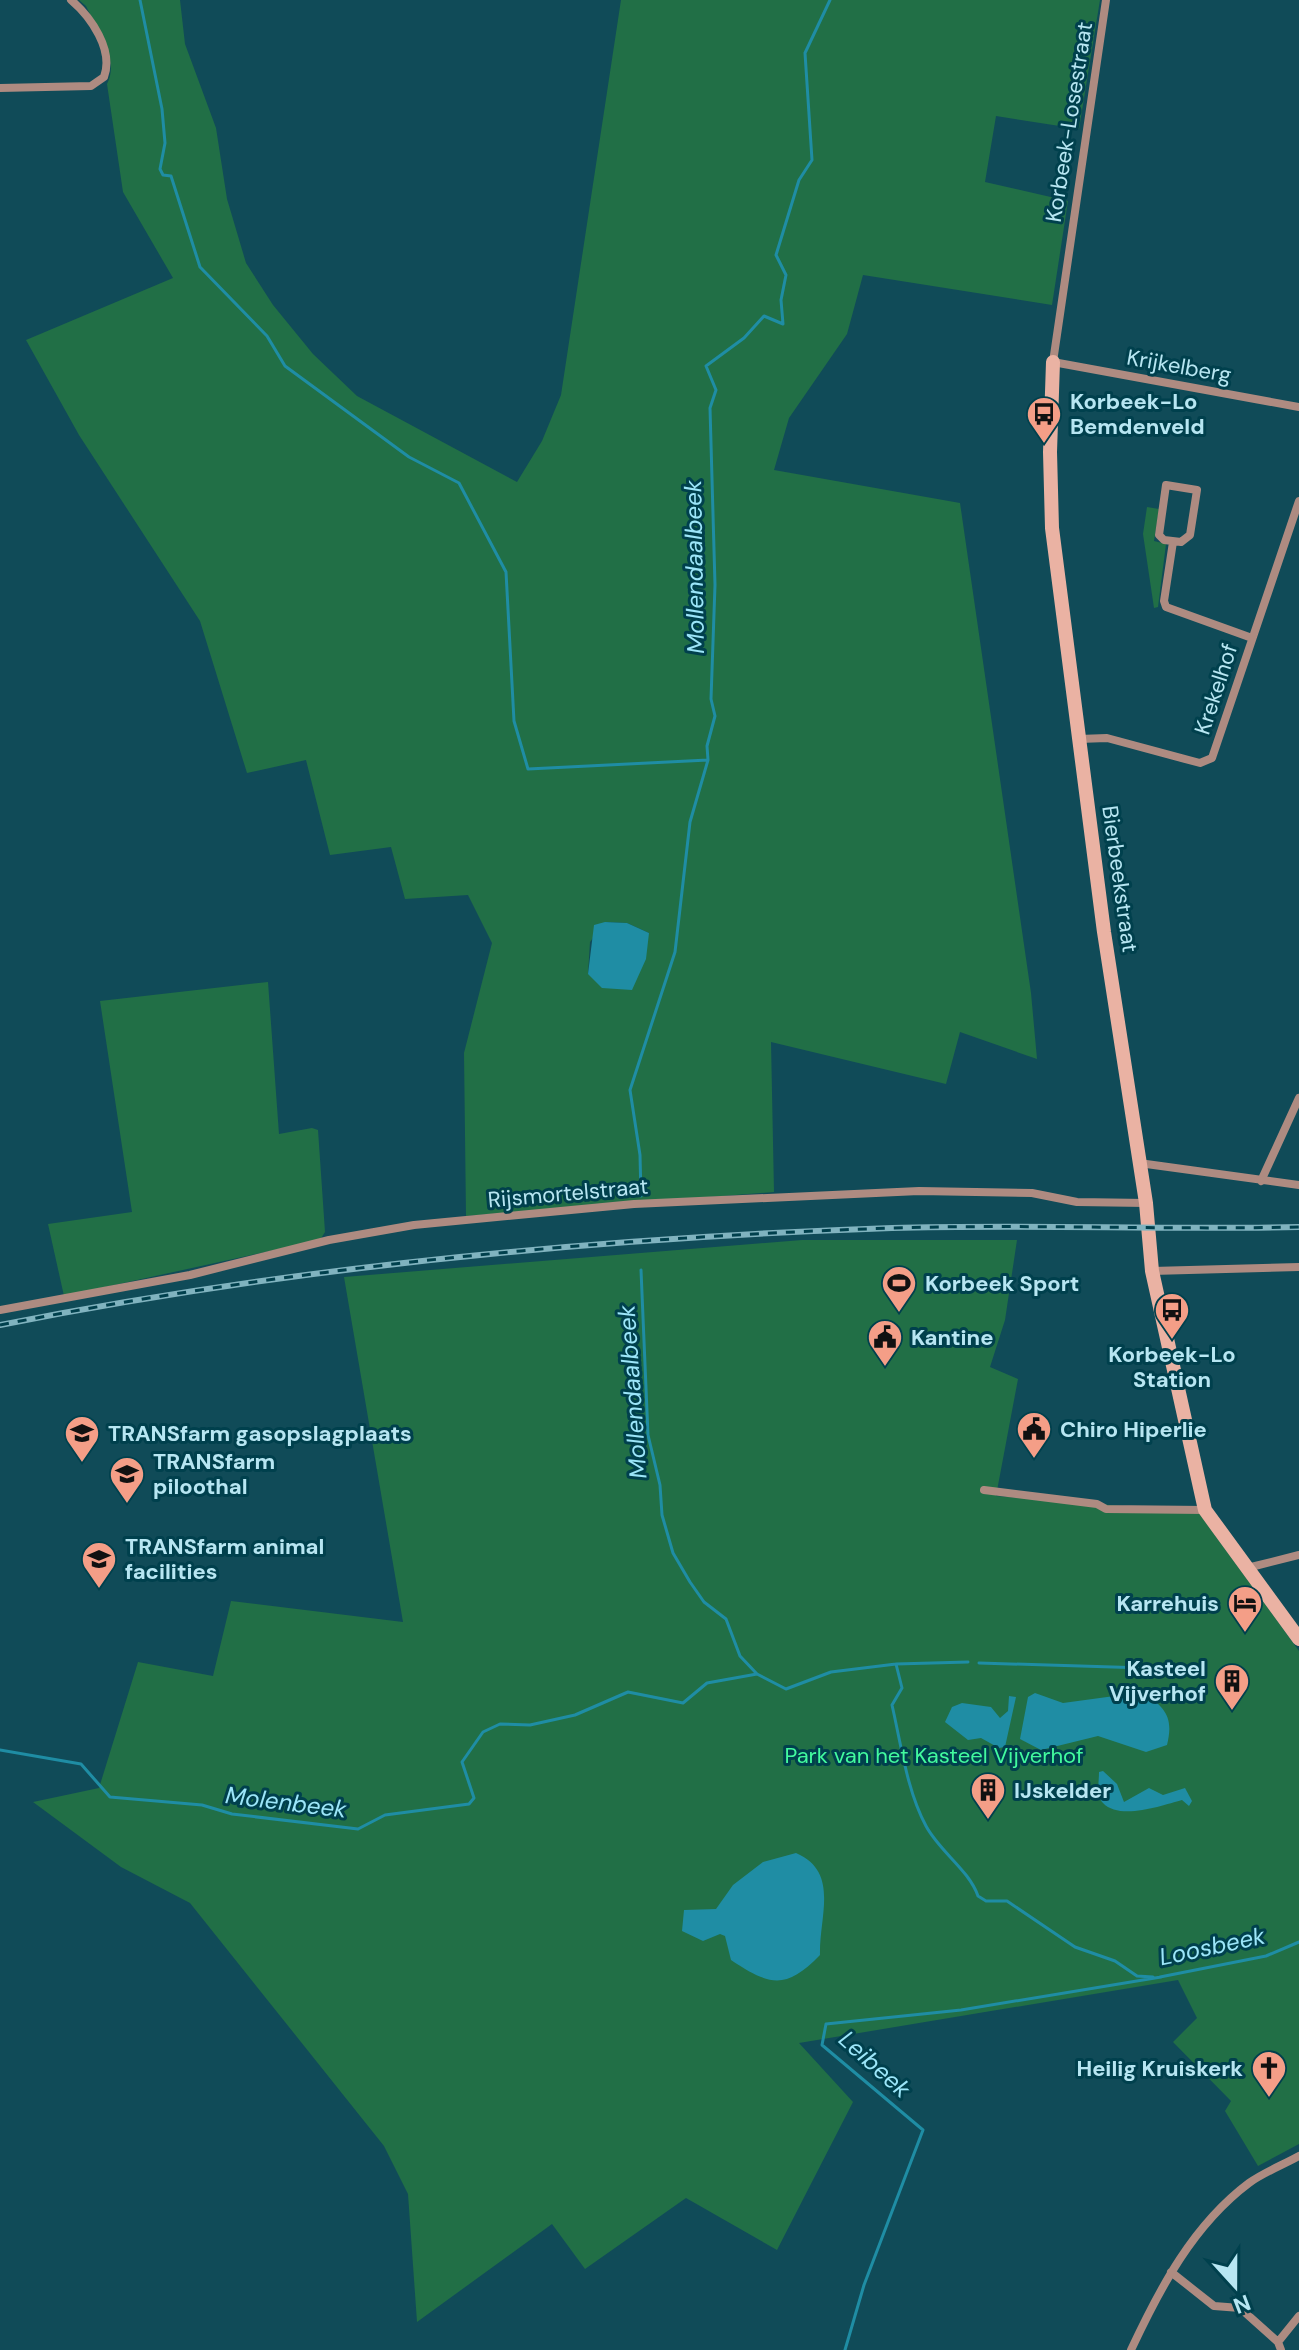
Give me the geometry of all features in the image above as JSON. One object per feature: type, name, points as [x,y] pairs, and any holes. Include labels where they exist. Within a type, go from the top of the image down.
[{"type":"street","points":[[0,88],[91,86],[104,77],[105,51],[92,23],[71,0]]},
{"type":"street","name":"Korbeek-Losestraat","points":[[1067,249],[1106,0]]},
{"type":"street","name":"Bierbeekstraat","points":[[1067,249],[1053,362],[1050,452],[1052,528],[1146,1203],[1152,1271],[1205,1510],[1299,1639]]},
{"type":"street","name":"Krijkelberg","points":[[1053,362],[1299,407]]},
{"type":"street","name":"Krekelhof","points":[[1166,485],[1197,490],[1190,535],[1186,540],[1173,542],[1159,535],[1166,485]]},
{"type":"street","name":"Krekelhof","points":[[1079,739],[1107,738],[1200,763],[1209,761],[1299,501]]},
{"type":"street","name":"Krekelhof","points":[[1173,542],[1164,601],[1166,607],[1252,638]]},
{"type":"street","points":[[1261,1181],[1299,1098]]},
{"type":"street","points":[[1139,1163],[1299,1185]]},
{"type":"street","name":"Rijsmortelstraat","points":[[0,1310],[190,1275],[329,1240],[446,1222],[634,1204],[919,1191],[1032,1193],[1077,1202],[1146,1203]]},
{"type":"street","points":[[1152,1271],[1299,1267]]},
{"type":"street","points":[[984,1490],[1097,1504],[1106,1509],[1205,1510]]},
{"type":"street","points":[[1247,1568],[1299,1555]]},
{"type":"street","points":[[1131,2350],[1171,2272],[1208,2223],[1240,2191],[1299,2156]]},
{"type":"street","points":[[1171,2272],[1214,2306],[1240,2308],[1280,2346],[1299,2316]]},
{"type":"street","points":[[1289,2328],[1299,2336]]},
{"type":"green space","points":[[79,0],[180,0],[185,44],[216,128],[227,199],[246,263],[273,305],[313,354],[357,396],[517,482],[542,441],[561,395],[621,0],[1100,0],[1079,129],[996,116],[985,182],[1068,201],[1052,305],[863,275],[847,334],[789,418],[774,470],[960,503],[1031,993],[1037,1059],[960,1032],[946,1084],[771,1042],[774,1192],[466,1216],[464,1053],[492,943],[468,895],[405,899],[391,847],[330,855],[306,760],[247,773],[200,621],[79,435],[26,340],[173,278],[123,192],[107,84],[111,65],[101,34],[86,6]],"holes":[[[605,922],[627,923],[649,933],[588,974],[590,942]]]},
{"type":"green space","points":[[1147,507],[1159,509],[1154,541],[1166,544],[1158,607],[1154,608],[1143,534]]},
{"type":"green space","points":[[268,982],[279,1134],[312,1128],[318,1130],[325,1232],[320,1240],[64,1296],[48,1224],[132,1212],[100,1001]]},
{"type":"green space","name":"Park van het Kasteel Vijverhof","points":[[802,1240],[1017,1240],[1005,1320],[990,1367],[1018,1379],[996,1496],[1198,1512],[1299,1651],[1299,2144],[1258,2166],[1225,2111],[1231,2101],[1173,2042],[1197,2018],[1178,1980],[799,2043],[853,2102],[777,2250],[686,2198],[585,2269],[552,2224],[417,2322],[408,2194],[384,2146],[190,1903],[121,1867],[33,1802],[99,1788],[138,1662],[213,1676],[231,1601],[403,1622],[344,1277]]},
{"type":"water","points":[[627,923],[649,933],[646,959],[632,990],[602,988],[588,974],[594,925]]},
{"type":"water","points":[[1144,1692],[1166,1714],[1169,1727],[1167,1745],[1146,1752],[1098,1736],[1041,1750],[1020,1739],[1028,1697],[1035,1693],[1063,1703]]},
{"type":"water","points":[[1009,1696],[1016,1697],[1005,1747],[999,1748],[981,1738],[968,1740],[945,1722],[952,1707],[962,1703],[991,1707],[1000,1718],[1008,1711]]},
{"type":"water","points":[[1103,1771],[1117,1784],[1124,1802],[1149,1788],[1163,1795],[1185,1788],[1192,1801],[1189,1806],[1182,1800],[1130,1811],[1110,1808],[1099,1797],[1099,1772]]},
{"type":"water","points":[[796,1853],[810,1861],[818,1871],[824,1896],[820,1955],[797,1974],[787,1979],[767,1979],[731,1960],[725,1936],[720,1934],[703,1941],[682,1931],[684,1910],[716,1909],[733,1885],[763,1862]]},
{"type":"waterway","points":[[140,0],[162,109],[165,143],[160,169],[163,175],[171,176],[200,267],[267,336],[285,366],[409,457],[459,483],[506,572],[514,721],[528,769],[708,760]]},
{"type":"waterway","name":"Mollendaalbeek","points":[[641,1196],[640,1155],[630,1090],[675,952],[690,822],[708,760],[707,746],[715,716],[711,699],[715,585],[710,408],[716,390],[706,366],[744,338],[764,316],[783,324],[781,300],[786,275],[776,255],[799,180],[812,160],[805,53],[830,0]]},
{"type":"waterway","name":"Mollendaalbeek","points":[[641,1270],[648,1435],[660,1485],[662,1515],[673,1553],[690,1582],[704,1602],[726,1619],[740,1656],[757,1674]]},
{"type":"waterway","name":"Molenbeek","points":[[0,1750],[81,1764],[110,1797],[202,1805],[232,1814],[358,1829],[385,1815],[469,1804],[474,1798],[462,1762],[483,1732],[500,1724],[530,1725],[575,1715],[628,1692],[683,1703],[707,1683],[757,1674],[786,1689],[831,1672],[896,1664],[968,1662]]},
{"type":"waterway","name":"Molenbeek","points":[[979,1663],[1145,1668]]},
{"type":"waterway","name":"Loosbeek","points":[[896,1664],[902,1688],[892,1705],[914,1798],[926,1826],[968,1878],[978,1896],[986,1901],[1007,1901],[1075,1947],[1115,1961],[1137,1976],[1153,1977]]},
{"type":"waterway","name":"Loosbeek","points":[[1160,1977],[1266,1956],[1299,1942]]},
{"type":"waterway","name":"Leibeek","points":[[845,2350],[864,2285],[923,2130],[822,2045],[826,2024],[961,2010],[1161,1977]]},
{"type":"railway","points":[[0,1325],[333,1271],[668,1239],[943,1227],[1299,1227]]},
{"type":"place","name":"Korbeek-Lo Bemdenveld","points":[[1044,445]]},
{"type":"place","name":"Korbeek Sport","points":[[899,1314]]},
{"type":"place","name":"Korbeek-Lo Station","points":[[1172,1341]]},
{"type":"place","name":"Kantine","points":[[885,1368]]},
{"type":"place","name":"Chiro Hiperlie","points":[[1034,1460]]},
{"type":"place","name":"TRANSfarm gasopslagplaats","points":[[82,1464]]},
{"type":"place","name":"TRANSfarm piloothal","points":[[127,1505]]},
{"type":"place","name":"TRANSfarm animal facilities","points":[[99,1590]]},
{"type":"place","name":"Karrehuis","points":[[1245,1634]]},
{"type":"place","name":"Kasteel Vijverhof","points":[[1232,1712]]},
{"type":"place","name":"IJskelder","points":[[988,1821]]},
{"type":"place","name":"Heilig Kruiskerk","points":[[1269,2099]]}]
